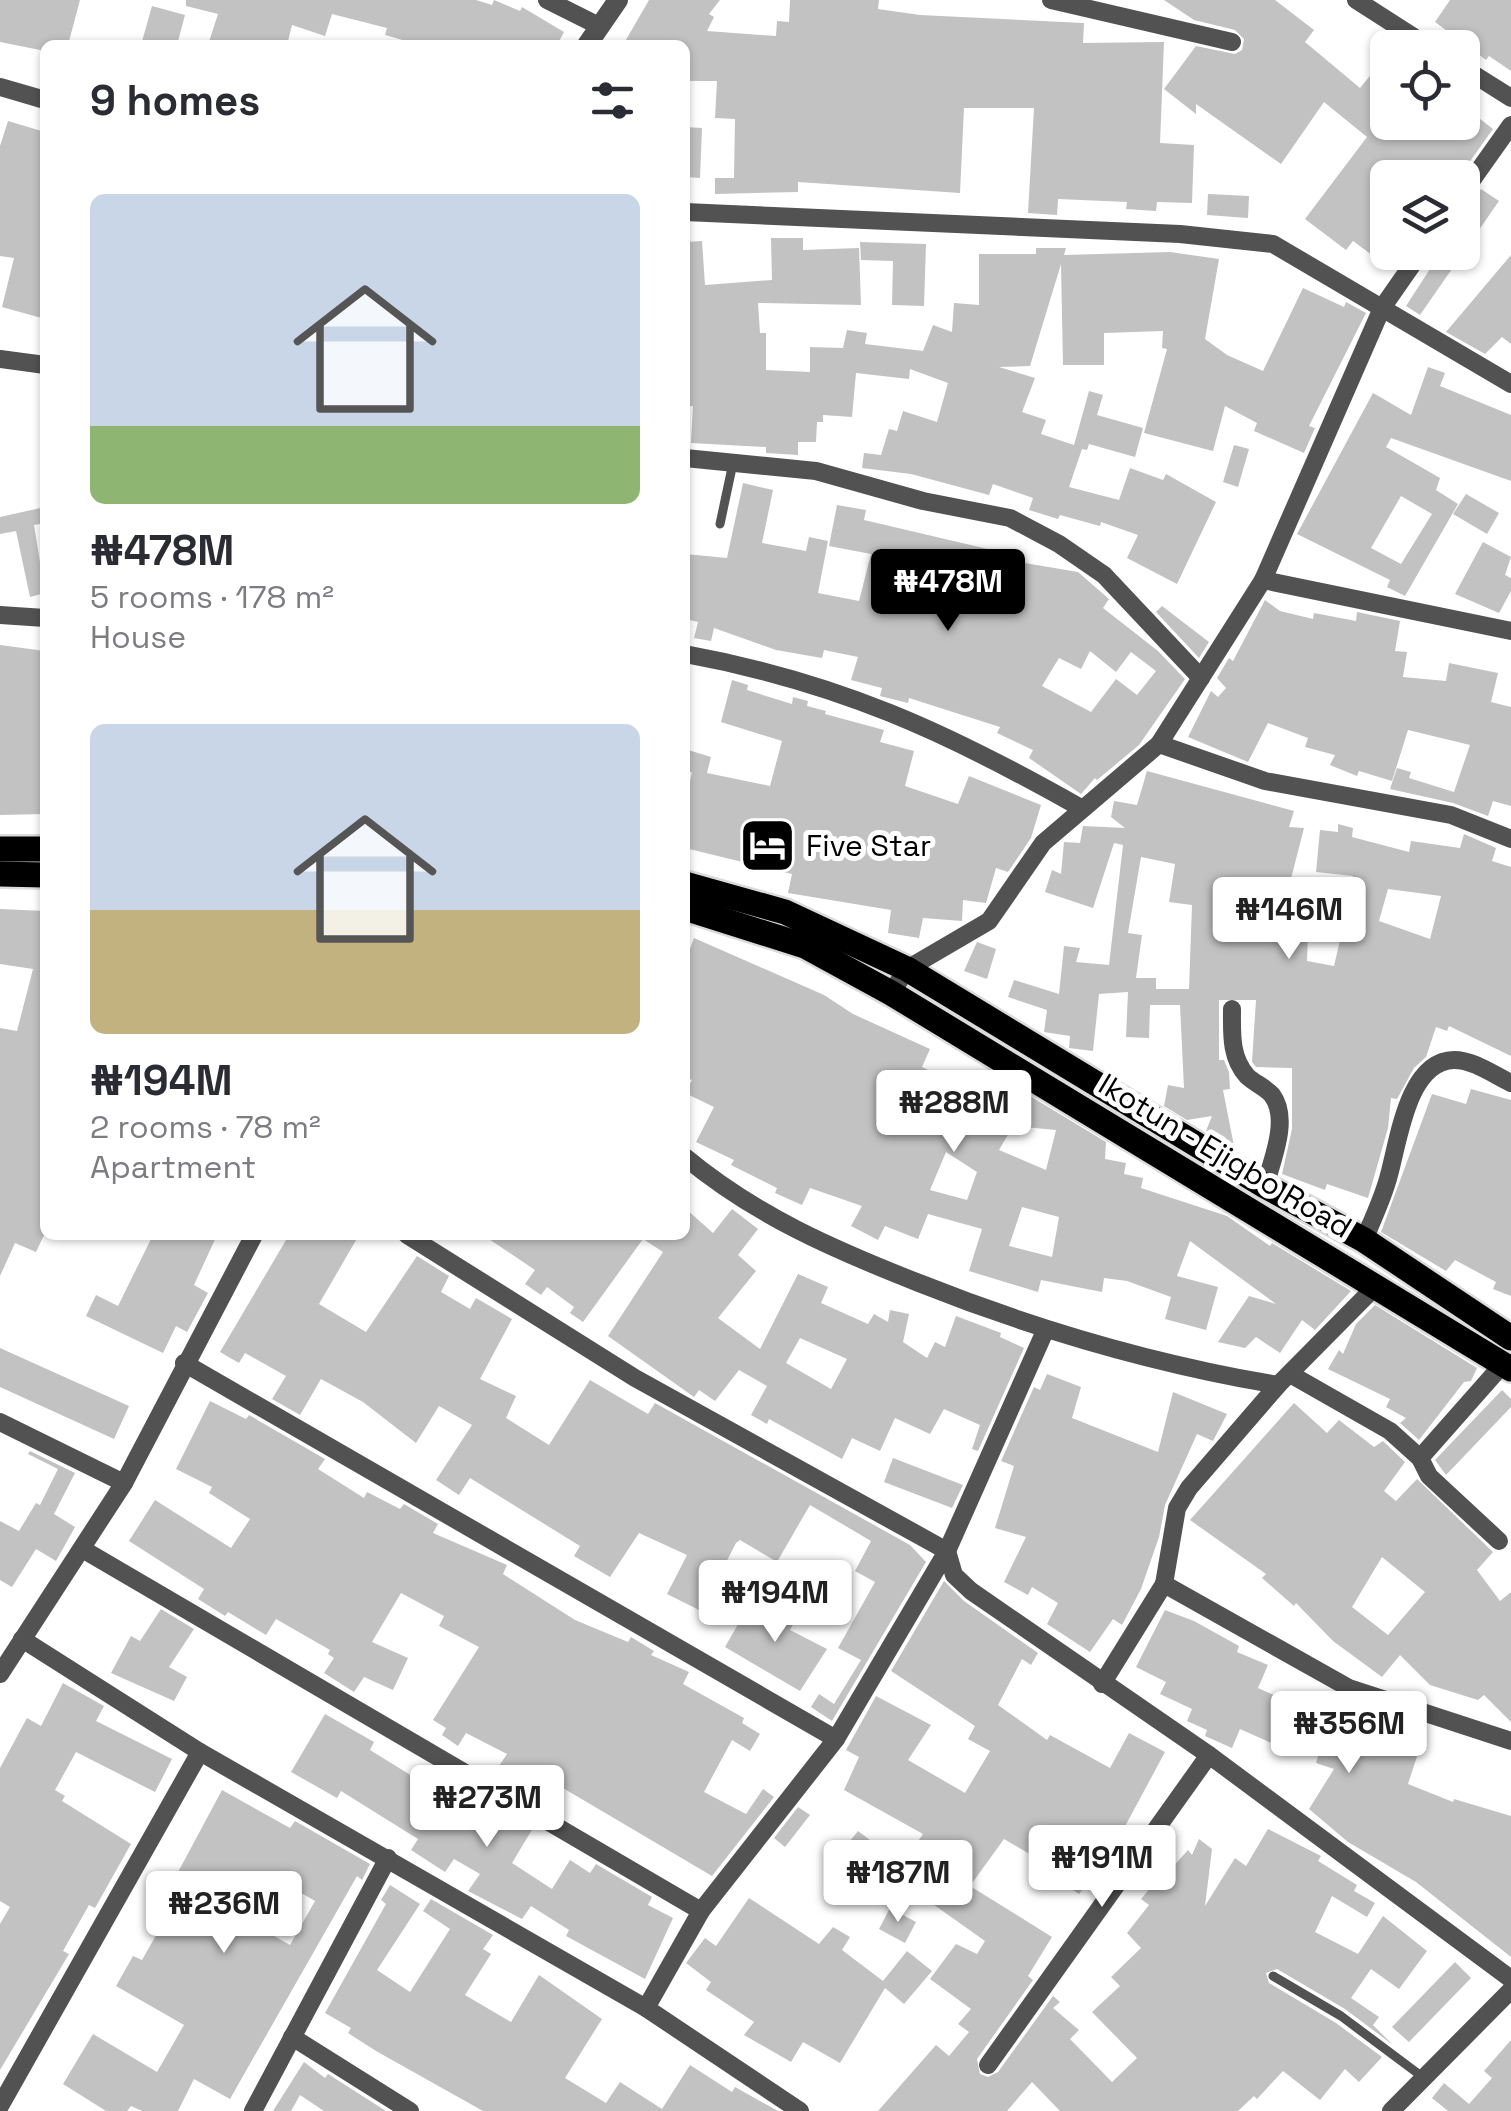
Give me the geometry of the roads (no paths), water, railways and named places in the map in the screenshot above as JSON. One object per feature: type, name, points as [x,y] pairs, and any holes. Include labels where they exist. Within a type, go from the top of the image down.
[{"type":"main road","points":[[0,849],[40,849]]},
{"type":"main road","points":[[0,874],[40,875]]},
{"type":"main road","name":"Ikotun - Ejigbo Road","points":[[690,885],[786,912],[907,970],[1265,1186],[1364,1240],[1509,1357]]},
{"type":"main road","name":"Ikotun - Ejigbo Road","points":[[690,909],[770,932],[891,993],[1376,1285],[1509,1357]]},
{"type":"street","points":[[547,0],[599,26]]},
{"type":"street","points":[[590,40],[618,0]]},
{"type":"street","points":[[1051,0],[1232,42]]},
{"type":"street","points":[[1356,0],[1403,30]]},
{"type":"street","points":[[1480,78],[1511,98]]},
{"type":"street","points":[[0,87],[40,99]]},
{"type":"street","points":[[1480,169],[1511,125]]},
{"type":"street","points":[[690,212],[1255,240],[1294,252],[1511,384]]},
{"type":"street","points":[[891,993],[907,970],[988,922],[1043,843],[1158,744],[1263,580],[1382,308],[1408,270]]},
{"type":"street","points":[[0,359],[40,364]]},
{"type":"street","points":[[690,459],[816,471],[923,501],[1010,518],[1059,544],[1104,576],[1201,678]]},
{"type":"street","points":[[1263,580],[1511,632]]},
{"type":"street","points":[[0,615],[40,618]]},
{"type":"street","points":[[690,655],[763,668],[865,700],[986,754],[1081,808]]},
{"type":"street","points":[[1158,744],[1265,781],[1452,815],[1511,839]]},
{"type":"street","points":[[1232,1009],[1232,1042],[1239,1065],[1273,1096],[1277,1112],[1279,1135],[1265,1186]]},
{"type":"street","points":[[1364,1240],[1386,1186],[1409,1102],[1422,1079],[1438,1063],[1454,1060],[1511,1083]]},
{"type":"street","points":[[690,1162],[764,1216],[858,1259],[1044,1331],[1182,1369],[1284,1379],[1390,1431],[1420,1458],[1429,1476],[1499,1541]]},
{"type":"street","points":[[0,1674],[124,1483],[251,1240]]},
{"type":"street","points":[[415,1240],[635,1378],[948,1551],[954,1574],[971,1592],[1210,1755],[1511,1978]]},
{"type":"street","points":[[1102,1684],[1164,1584],[1177,1508],[1189,1488],[1284,1379],[1376,1285]]},
{"type":"street","points":[[646,2008],[701,1911],[836,1740],[948,1551],[1044,1331]]},
{"type":"street","points":[[1420,1458],[1509,1357]]},
{"type":"street","points":[[184,1364],[836,1740]]},
{"type":"street","points":[[0,1422],[124,1483]]},
{"type":"street","points":[[84,1550],[701,1911]]},
{"type":"street","points":[[1164,1584],[1348,1688],[1511,1741]]},
{"type":"street","points":[[22,1639],[200,1752],[646,2008],[800,2111]]},
{"type":"street","points":[[0,2106],[200,1752]]},
{"type":"street","points":[[988,2065],[1210,1755]]},
{"type":"street","points":[[254,2111],[388,1858]]},
{"type":"street","points":[[1391,2111],[1511,1990]]},
{"type":"street","points":[[292,2037],[410,2111]]},
{"type":"lane","points":[[720,524],[733,463]]},
{"type":"lane","points":[[1273,1976],[1341,2016],[1424,2078]]},
{"type":"place","name":"Five Star","points":[[767,846]]}]
